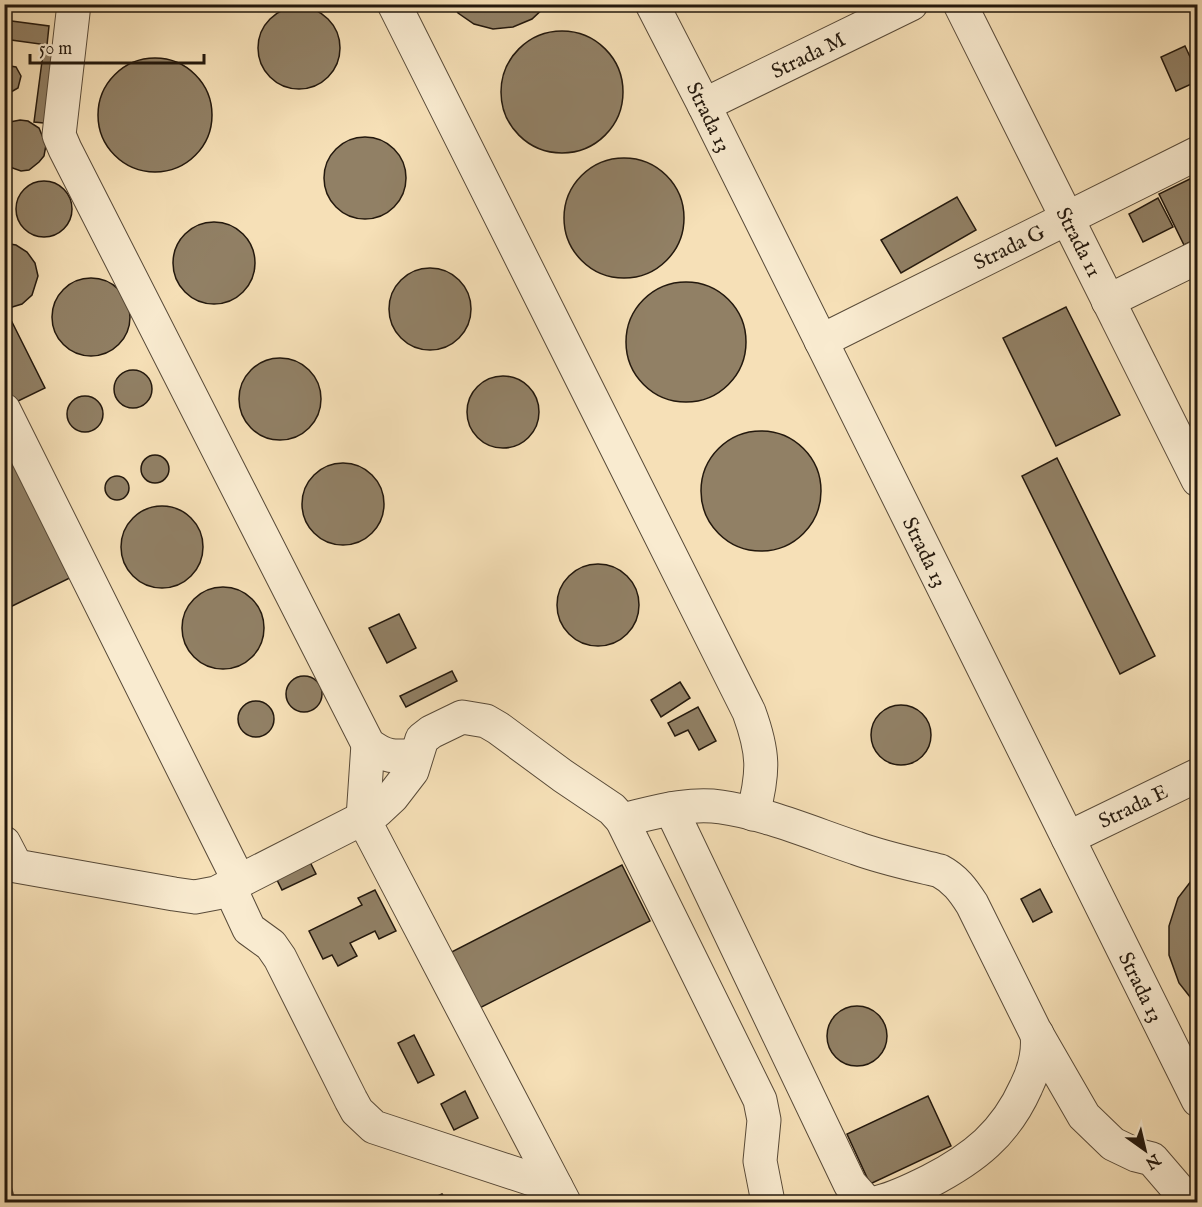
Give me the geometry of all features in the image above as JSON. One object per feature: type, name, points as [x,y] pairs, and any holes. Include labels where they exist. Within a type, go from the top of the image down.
[{"type":"lane","points":[[74,4],[60,135],[65,149],[368,744],[378,752],[391,757],[416,755]]},
{"type":"lane","points":[[394,4],[749,712],[758,735],[761,753],[761,782],[753,814]]},
{"type":"lane","name":"Strada 13","points":[[652,4],[1197,1100]]},
{"type":"lane","name":"Strada M","points":[[704,105],[911,4]]},
{"type":"lane","name":"Strada 11","points":[[960,4],[1197,480]]},
{"type":"lane","name":"Strada G","points":[[820,341],[1197,153]]},
{"type":"lane","points":[[1108,301],[1197,257]]},
{"type":"lane","points":[[4,410],[234,884],[249,929],[271,945],[280,958],[351,1100],[364,1119],[374,1127],[560,1195]]},
{"type":"lane","points":[[4,843],[16,866],[195,897],[216,893],[378,811],[412,771],[422,739],[449,722],[462,717],[486,721],[612,809],[621,820],[760,1100],[764,1120],[760,1161],[768,1203]]},
{"type":"lane","points":[[368,744],[363,818],[560,1195]]},
{"type":"lane","name":"Strada E","points":[[1068,838],[1197,775]]},
{"type":"lane","points":[[621,820],[699,806],[720,807],[753,814],[859,849],[940,871],[951,877],[972,904],[1037,1034],[1084,1116],[1113,1144],[1136,1155],[1152,1159],[1178,1187],[1189,1203]]},
{"type":"lane","points":[[671,810],[859,1196]]},
{"type":"lane","points":[[879,1203],[953,1169],[990,1142],[1017,1107],[1029,1082],[1037,1051],[1037,1034]]},
{"type":"shaded area","points":[[5,1169],[16,1202],[5,1202]]},
{"type":"building","points":[[452,4],[548,4],[532,19],[513,27],[493,29],[474,24],[458,13]]},
{"type":"building","points":[[291,7],[307,7],[322,14],[333,25],[340,40],[337,64],[328,77],[307,89],[291,89],[276,82],[265,71],[258,56],[258,40],[265,25],[276,14]]},
{"type":"building","points":[[4,20],[49,26],[47,45],[4,39]]},
{"type":"building","points":[[562,31],[585,36],[605,49],[618,69],[623,92],[618,115],[605,135],[585,148],[562,153],[539,148],[519,135],[506,115],[501,92],[506,69],[519,49],[539,36]]},
{"type":"building","points":[[44,46],[63,49],[54,124],[34,122]]},
{"type":"building","points":[[1185,46],[1198,74],[1198,81],[1176,91],[1161,57]]},
{"type":"building","points":[[155,58],[177,63],[195,75],[207,93],[212,115],[207,137],[195,155],[177,167],[155,172],[133,167],[115,155],[103,137],[98,115],[103,93],[115,75],[133,63]]},
{"type":"building","points":[[4,65],[16,67],[21,76],[18,88],[4,93]]},
{"type":"building","points":[[20,120],[28,121],[39,128],[46,145],[44,156],[39,162],[29,170],[21,171],[4,165],[4,126]]},
{"type":"building","points":[[357,137],[373,137],[388,144],[399,155],[406,170],[403,194],[394,207],[373,219],[357,219],[342,212],[331,201],[324,186],[324,170],[331,155],[342,144]]},
{"type":"building","points":[[624,158],[647,162],[667,175],[680,195],[684,218],[680,241],[667,261],[647,274],[624,278],[601,274],[581,261],[568,241],[564,218],[568,195],[581,175],[601,162]]},
{"type":"building","points":[[1198,175],[1198,238],[1184,245],[1159,194]]},
{"type":"building","points":[[44,181],[55,183],[64,189],[70,198],[72,209],[70,220],[64,229],[55,235],[44,237],[33,235],[24,229],[18,220],[16,209],[18,198],[24,189],[33,183]]},
{"type":"building","points":[[957,197],[976,230],[901,273],[881,240]]},
{"type":"building","points":[[1158,198],[1173,227],[1143,242],[1129,214]]},
{"type":"building","points":[[206,222],[222,222],[237,229],[248,240],[255,255],[252,279],[243,292],[222,304],[206,304],[191,297],[180,286],[173,271],[173,255],[180,240],[191,229]]},
{"type":"building","points":[[4,243],[16,245],[27,252],[35,263],[38,276],[32,295],[22,304],[9,308],[4,308]]},
{"type":"building","points":[[422,268],[438,268],[453,275],[464,286],[471,301],[468,325],[459,338],[438,350],[422,350],[407,343],[396,332],[389,317],[389,301],[396,286],[407,275]]},
{"type":"building","points":[[83,278],[99,278],[113,284],[124,295],[130,309],[130,325],[124,339],[113,350],[99,356],[83,356],[69,350],[58,339],[52,325],[52,309],[58,295],[69,284]]},
{"type":"building","points":[[686,282],[709,286],[729,299],[742,319],[746,342],[742,365],[729,385],[709,398],[686,402],[663,398],[643,385],[630,365],[626,342],[630,319],[643,299],[663,286]]},
{"type":"building","points":[[1066,307],[1120,415],[1056,446],[1003,338]]},
{"type":"building","points":[[12,322],[45,388],[14,403],[4,384],[4,326]]},
{"type":"building","points":[[1198,357],[1198,372],[1192,360]]},
{"type":"building","points":[[272,358],[288,358],[303,365],[314,376],[321,391],[318,415],[309,428],[288,440],[272,440],[257,433],[246,422],[239,407],[239,391],[246,376],[257,365]]},
{"type":"building","points":[[133,370],[146,376],[152,389],[146,402],[133,408],[120,402],[114,389],[120,376]]},
{"type":"building","points":[[503,376],[523,382],[533,392],[539,412],[533,432],[523,442],[503,448],[483,442],[473,432],[467,412],[473,392],[483,382]]},
{"type":"building","points":[[85,396],[98,401],[103,414],[98,427],[85,432],[72,427],[67,414],[72,401]]},
{"type":"building","points":[[4,429],[76,575],[4,610]]},
{"type":"building","points":[[761,431],[784,435],[804,448],[817,468],[821,491],[817,514],[804,534],[784,547],[761,551],[738,547],[718,534],[705,514],[701,491],[705,468],[718,448],[738,435]]},
{"type":"building","points":[[155,455],[165,459],[169,469],[165,479],[155,483],[145,479],[141,469],[145,459]]},
{"type":"building","points":[[1057,458],[1155,656],[1120,674],[1022,476]]},
{"type":"building","points":[[335,463],[351,463],[366,470],[377,481],[384,496],[381,520],[372,533],[351,545],[335,545],[320,538],[309,527],[302,512],[302,496],[309,481],[320,470]]},
{"type":"building","points":[[117,476],[122,477],[128,483],[128,493],[122,499],[117,500],[112,499],[106,493],[105,488],[106,483],[112,477]]},
{"type":"building","points":[[154,506],[170,506],[185,513],[196,524],[203,539],[200,563],[191,576],[170,588],[154,588],[139,581],[128,570],[121,555],[121,539],[128,524],[139,513]]},
{"type":"building","points":[[590,564],[606,564],[621,571],[632,582],[639,597],[636,621],[627,634],[606,646],[590,646],[575,639],[564,628],[557,613],[557,597],[564,582],[575,571]]},
{"type":"building","points":[[215,587],[231,587],[246,594],[257,605],[264,620],[261,644],[252,657],[231,669],[215,669],[200,662],[189,651],[182,636],[182,620],[189,605],[200,594]]},
{"type":"building","points":[[399,614],[416,648],[387,663],[369,628]]},
{"type":"building","points":[[452,671],[457,681],[406,707],[400,696]]},
{"type":"building","points":[[304,676],[317,681],[322,694],[317,707],[304,712],[291,707],[286,694],[291,681]]},
{"type":"building","points":[[680,682],[690,698],[661,717],[651,700]]},
{"type":"building","points":[[256,701],[269,706],[274,719],[269,732],[256,737],[243,732],[238,719],[243,706]]},
{"type":"building","points":[[895,705],[907,705],[923,713],[929,723],[931,735],[929,747],[923,757],[907,765],[895,765],[879,757],[871,741],[871,729],[879,713]]},
{"type":"building","points":[[698,707],[716,741],[699,750],[688,730],[675,736],[668,723]]},
{"type":"building","points":[[309,860],[316,874],[282,890],[275,876]]},
{"type":"building","points":[[622,865],[650,921],[462,1017],[434,961]]},
{"type":"building","points":[[1198,872],[1198,1007],[1179,983],[1169,955],[1169,926],[1178,898]]},
{"type":"building","points":[[1040,889],[1052,912],[1033,922],[1021,899]]},
{"type":"building","points":[[375,890],[396,931],[379,939],[375,931],[350,943],[357,956],[338,966],[332,955],[323,959],[309,931],[362,905],[358,898]]},
{"type":"building","points":[[851,1006],[863,1006],[879,1014],[885,1024],[887,1036],[885,1048],[879,1058],[863,1066],[851,1066],[835,1058],[827,1042],[827,1030],[835,1014]]},
{"type":"building","points":[[414,1035],[434,1075],[418,1083],[398,1043]]},
{"type":"building","points":[[465,1091],[478,1118],[454,1130],[441,1104]]},
{"type":"building","points":[[928,1096],[951,1146],[870,1184],[847,1134]]},
{"type":"building","points":[[442,1194],[447,1202],[425,1202]]}]
